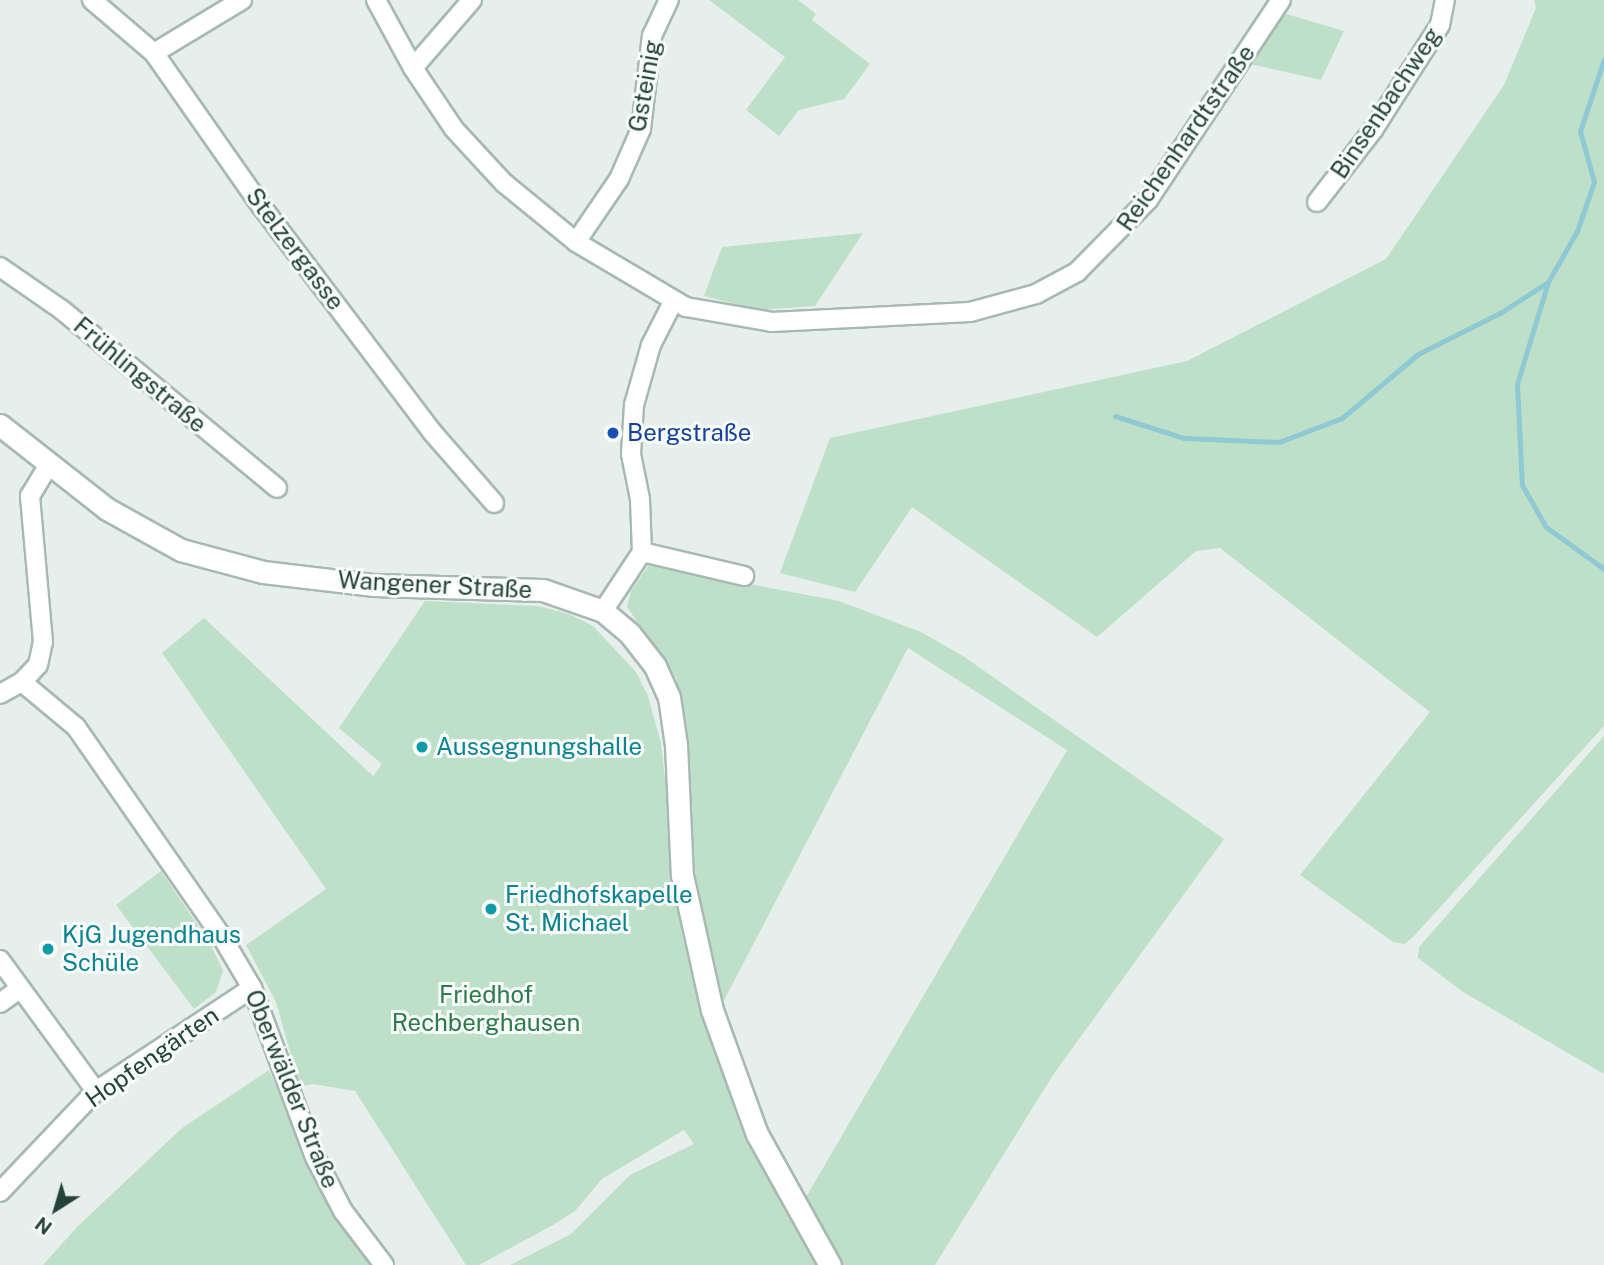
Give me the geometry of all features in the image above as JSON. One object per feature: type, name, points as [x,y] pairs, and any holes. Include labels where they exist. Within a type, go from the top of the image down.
[{"type":"street","name":"Stelzergasse","points":[[92,0],[154,52],[262,207],[389,376],[494,503]]},
{"type":"street","points":[[154,52],[242,0]]},
{"type":"street","points":[[376,0],[412,68],[454,129],[491,169],[576,242],[673,302],[651,345],[634,405],[631,454],[640,499],[642,552],[603,611]]},
{"type":"street","points":[[412,68],[472,0]]},
{"type":"street","name":"Gsteinig","points":[[576,242],[619,179],[641,129],[652,36],[669,0]]},
{"type":"street","name":"Reichenhardtstraße","points":[[673,302],[772,322],[970,312],[1036,294],[1077,272],[1148,200],[1281,0]]},
{"type":"street","name":"Binsenbachweg","points":[[1317,202],[1373,130],[1440,26],[1445,0]]},
{"type":"street","name":"Frühlingstraße","points":[[0,267],[62,310],[277,488]]},
{"type":"street","name":"Wangener Straße","points":[[0,425],[143,532],[218,562],[374,585],[543,590],[603,611],[643,650],[669,697],[676,745],[682,876],[712,1010],[757,1134],[830,1265]]},
{"type":"street","points":[[0,694],[22,682],[38,665],[43,642],[29,522],[30,496],[49,464]]},
{"type":"street","points":[[642,552],[744,576]]},
{"type":"street","name":"Oberwälder Straße","points":[[22,682],[76,727],[222,937],[252,988],[315,1157],[343,1211],[384,1265]]},
{"type":"street","points":[[0,960],[96,1091]]},
{"type":"street","name":"Hopfengärten","points":[[0,1192],[96,1091],[252,988]]},
{"type":"street","points":[[0,1003],[19,989]]},
{"type":"green space","points":[[709,0],[798,0],[816,14],[812,20],[870,64],[844,99],[799,110],[779,136],[746,110],[785,57]]},
{"type":"green space","points":[[1534,0],[1604,0],[1604,726],[1405,944],[1393,942],[1300,875],[1430,712],[1220,548],[1196,551],[1097,637],[912,507],[855,592],[780,573],[830,438],[1187,361],[1386,259],[1504,85],[1536,8]]},
{"type":"green space","points":[[1283,13],[1344,31],[1321,80],[1250,64]]},
{"type":"green space","points":[[863,233],[815,306],[758,310],[704,296],[722,247]]},
{"type":"green space","points":[[649,565],[839,601],[921,632],[963,656],[1224,839],[1053,1075],[935,1265],[839,1265],[802,1204],[1067,750],[908,648],[720,1008],[701,928],[676,678],[627,607],[631,591]]},
{"type":"green space","name":"Friedhof Rechberghausen","points":[[425,601],[538,606],[569,614],[593,626],[636,672],[648,696],[661,743],[682,935],[713,1046],[739,1122],[788,1216],[821,1265],[510,1265],[571,1234],[630,1175],[694,1144],[684,1130],[602,1179],[575,1211],[553,1225],[479,1265],[466,1265],[355,1091],[313,1084],[300,1087],[276,1002],[246,945],[326,889],[162,653],[204,618],[373,776],[382,764],[339,728]]},
{"type":"green space","points":[[1604,736],[1604,1074],[1463,992],[1418,958],[1419,947]]},
{"type":"green space","points":[[161,871],[211,945],[223,971],[216,992],[194,1009],[116,905]]},
{"type":"green space","points":[[269,1070],[319,1188],[374,1265],[43,1265],[77,1227],[182,1128]]},
{"type":"waterway","points":[[1604,59],[1580,131],[1594,182],[1577,231],[1548,282],[1517,384],[1522,485],[1546,527],[1604,569]]},
{"type":"waterway","points":[[1115,416],[1184,438],[1279,442],[1342,418],[1418,354],[1500,313],[1548,282]]},
{"type":"place","name":"Bergstraße","points":[[613,433]]},
{"type":"place","name":"Aussegnungshalle","points":[[422,747]]},
{"type":"place","name":"Friedhofskapelle St. Michael","points":[[491,909]]},
{"type":"place","name":"KjG Jugendhaus Schüle","points":[[48,949]]}]
